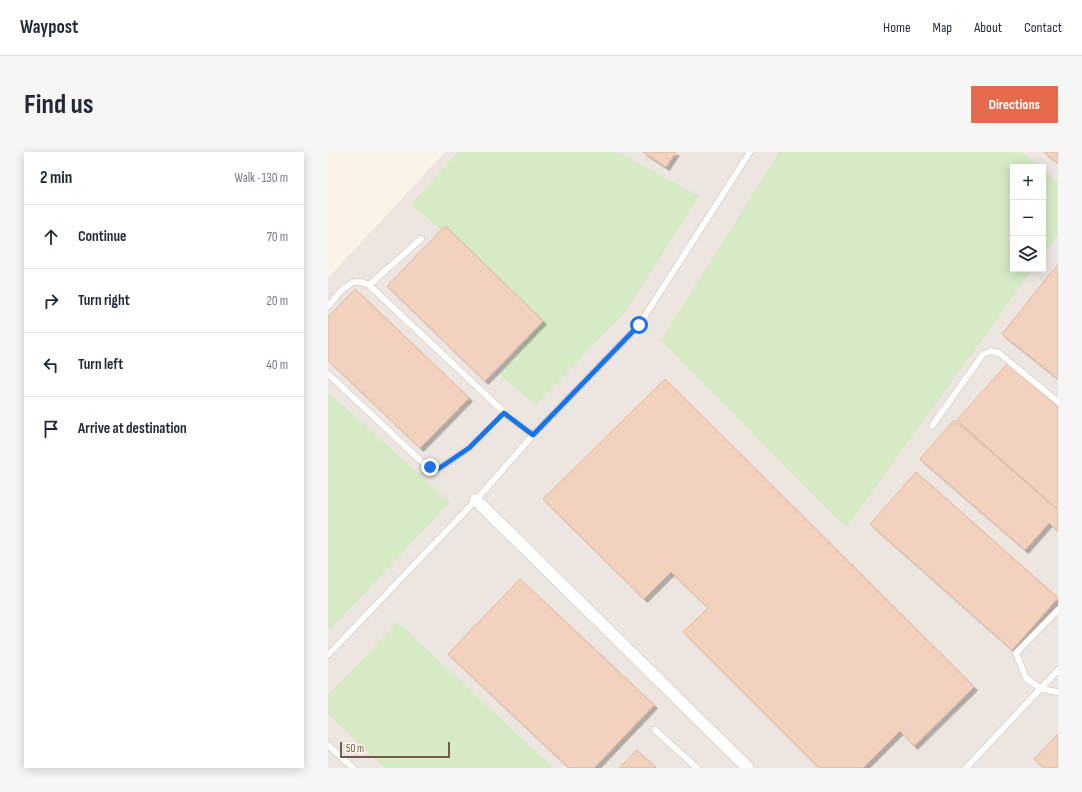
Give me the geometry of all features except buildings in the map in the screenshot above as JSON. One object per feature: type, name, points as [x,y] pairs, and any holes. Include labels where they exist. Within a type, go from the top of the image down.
[{"type":"street","points":[[476,500],[748,768]]},
{"type":"lane","points":[[328,654],[476,500],[533,435],[639,325],[750,152]]},
{"type":"lane","points":[[369,285],[421,239]]},
{"type":"lane","points":[[328,306],[351,283],[359,282],[369,285],[504,413],[533,435]]},
{"type":"lane","points":[[932,426],[983,354],[991,351],[999,353],[1058,402]]},
{"type":"lane","points":[[328,374],[422,462],[433,469],[438,469],[469,448],[504,413]]},
{"type":"lane","points":[[1058,610],[1016,652],[1026,678],[1041,689],[1058,692]]},
{"type":"lane","points":[[966,768],[1058,670]]},
{"type":"lane","points":[[655,730],[697,768]]},
{"type":"lane","points":[[328,745],[353,768]]},
{"type":"shaded area","points":[[445,152],[1058,152],[1058,768],[328,768],[328,278]]},
{"type":"green space","points":[[458,152],[618,152],[699,196],[627,310],[536,405],[499,375],[543,320],[411,204]]},
{"type":"green space","points":[[779,152],[1022,152],[1036,164],[1010,164],[1010,272],[1031,272],[846,528],[661,340]]},
{"type":"green space","points":[[1046,172],[1058,182],[1058,234],[1046,251]]},
{"type":"green space","points":[[328,392],[450,502],[331,629],[328,626]]},
{"type":"green space","points":[[398,622],[553,768],[385,768],[328,714],[328,695]]},
{"type":"route","points":[[430,467],[433,469],[438,469],[469,448],[504,413],[533,435],[639,325]]}]
